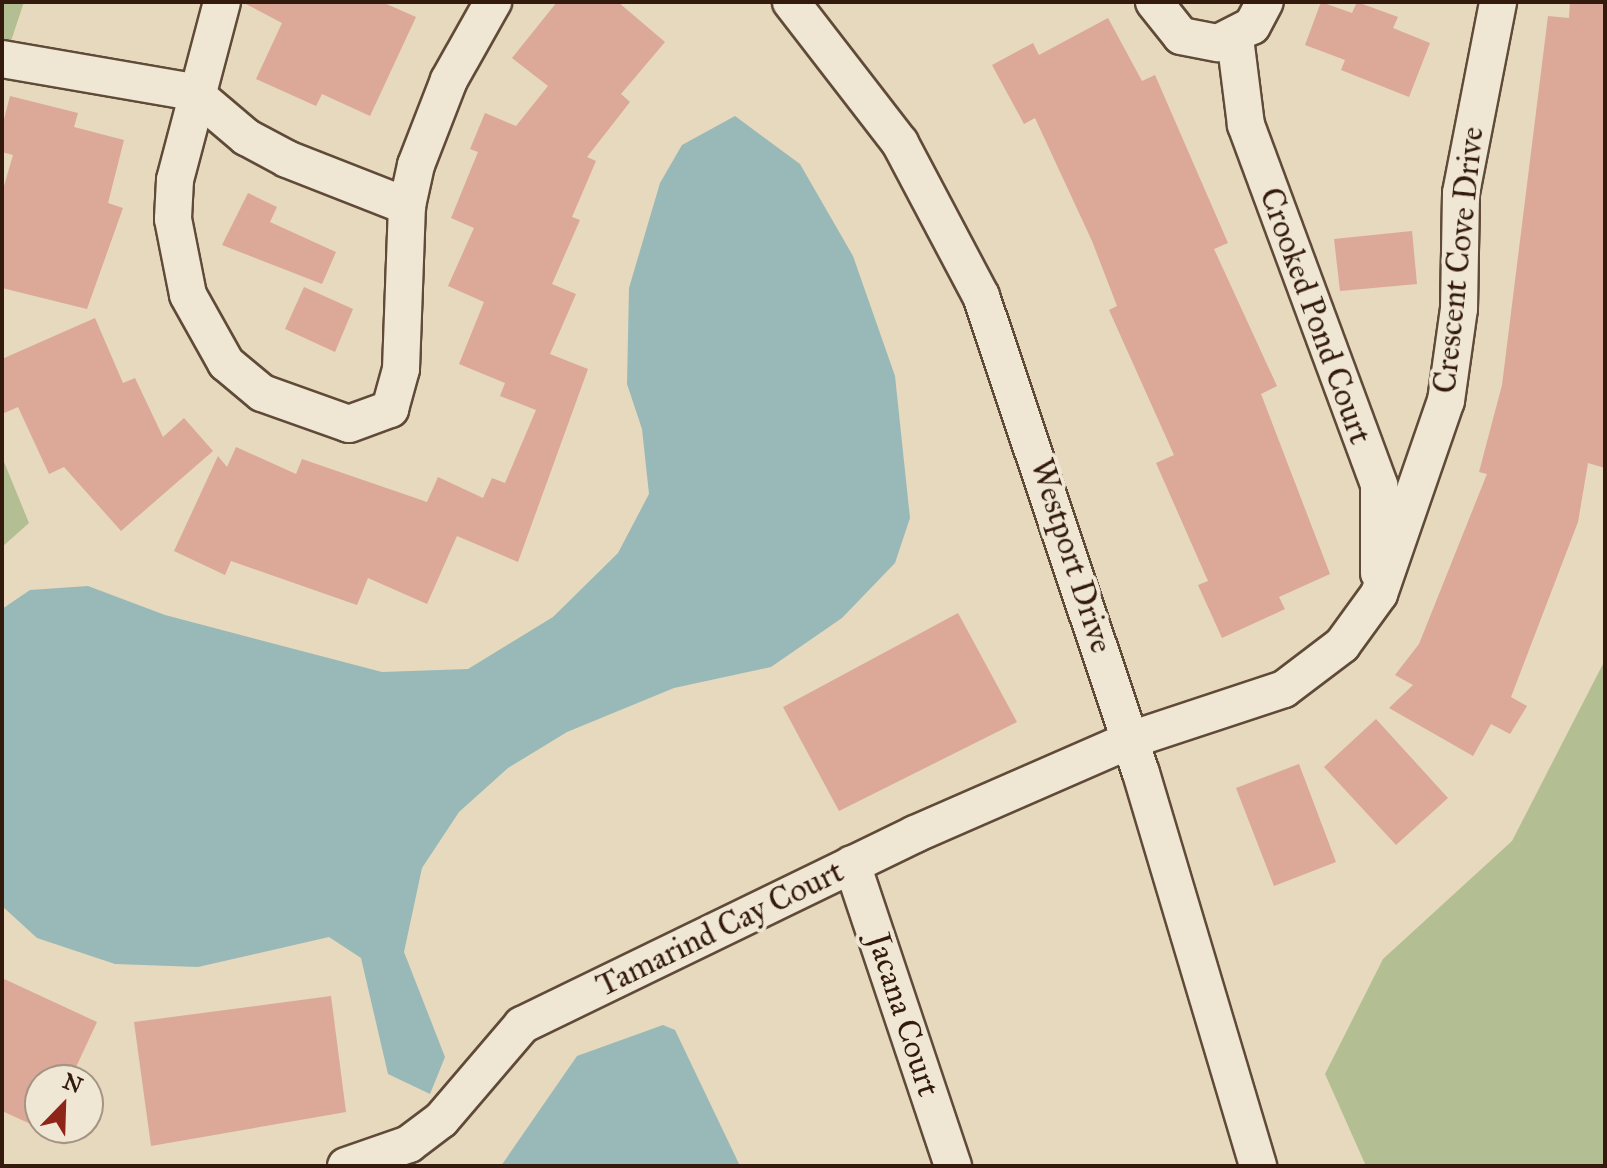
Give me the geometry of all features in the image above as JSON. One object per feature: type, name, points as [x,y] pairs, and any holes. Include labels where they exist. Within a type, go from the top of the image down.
[{"type":"street","points":[[222,2],[193,92],[175,180],[178,258],[204,330],[226,363],[262,393],[349,424],[390,409],[401,369],[407,206],[431,123],[493,2]]},
{"type":"street","name":"Westport Drive","points":[[791,2],[900,143],[981,296],[1130,740],[1261,1162]]},
{"type":"street","points":[[1154,2],[1181,36],[1198,42],[1235,38],[1265,2]]},
{"type":"street","name":"Crescent Cove Drive","points":[[1130,740],[1284,689],[1342,645],[1379,594],[1446,401],[1459,309],[1461,193],[1498,2]]},
{"type":"street","name":"Crooked Pond Court","points":[[1235,38],[1246,125],[1379,485],[1379,594]]},
{"type":"street","points":[[2,59],[193,92],[246,137],[287,159],[407,206]]},
{"type":"street","name":"Tamarind Cay Court","points":[[346,1166],[409,1144],[441,1120],[522,1025],[852,864],[1130,740]]},
{"type":"street","name":"Jacana Court","points":[[852,864],[953,1166]]},
{"type":"green space","points":[[2,2],[24,2],[2,68]]},
{"type":"green space","points":[[2,457],[29,523],[2,547]]},
{"type":"green space","points":[[1605,660],[1605,1166],[1366,1166],[1325,1074],[1383,959],[1512,841]]},
{"type":"water","points":[[735,116],[800,164],[853,256],[895,376],[910,518],[895,563],[842,618],[771,667],[674,688],[567,732],[508,768],[459,812],[422,868],[404,952],[445,1057],[430,1094],[388,1074],[361,958],[329,937],[198,967],[115,964],[37,938],[2,906],[2,609],[30,590],[88,586],[165,615],[382,672],[468,669],[553,617],[618,553],[649,494],[642,429],[627,384],[629,288],[660,183],[682,145]]},
{"type":"water","points":[[663,1025],[675,1030],[740,1166],[501,1166],[577,1056]]},
{"type":"building","points":[[242,2],[382,2],[416,17],[370,116],[322,94],[316,106],[256,79],[282,23]]},
{"type":"building","points":[[557,2],[618,2],[665,42],[621,94],[630,102],[587,157],[596,161],[572,217],[580,220],[552,284],[576,294],[550,354],[588,369],[518,562],[457,536],[427,604],[368,578],[357,605],[231,561],[225,575],[174,551],[218,456],[227,467],[236,447],[296,474],[302,459],[427,502],[438,477],[483,498],[492,478],[505,483],[536,410],[500,396],[505,383],[459,364],[484,302],[448,286],[474,228],[451,218],[478,152],[470,149],[485,113],[516,126],[548,86],[512,58]]},
{"type":"building","points":[[1321,2],[1352,13],[1357,2],[1398,17],[1393,28],[1430,43],[1409,97],[1341,70],[1345,60],[1305,45]]},
{"type":"building","points":[[1570,2],[1605,2],[1605,468],[1588,463],[1578,522],[1511,697],[1527,706],[1510,734],[1491,724],[1473,756],[1389,708],[1413,685],[1395,675],[1419,644],[1487,474],[1479,472],[1502,385],[1548,16],[1569,18]]},
{"type":"building","points":[[1108,18],[1142,81],[1155,75],[1228,243],[1214,249],[1277,386],[1261,394],[1330,574],[1279,597],[1285,609],[1222,638],[1198,585],[1208,581],[1156,463],[1174,455],[1109,310],[1117,306],[1092,241],[1035,118],[1024,124],[992,65],[1033,43],[1039,55]]},
{"type":"building","points":[[10,96],[78,113],[74,127],[124,140],[108,203],[123,208],[87,309],[2,288],[2,193],[13,155],[2,152],[2,127]]},
{"type":"building","points":[[248,193],[277,207],[270,222],[336,252],[322,284],[222,245]]},
{"type":"building","points":[[1412,231],[1417,284],[1340,291],[1334,239]]},
{"type":"building","points":[[304,287],[353,309],[335,352],[285,329]]},
{"type":"building","points":[[95,318],[123,383],[135,378],[163,437],[184,418],[213,451],[121,531],[64,467],[49,474],[18,407],[2,414],[2,359]]},
{"type":"building","points":[[958,613],[1017,722],[839,811],[783,707]]},
{"type":"building","points":[[1376,719],[1448,798],[1396,845],[1324,767]]},
{"type":"building","points":[[1299,764],[1336,862],[1274,886],[1236,788]]},
{"type":"building","points":[[2,978],[97,1022],[77,1064],[24,1064],[24,1121],[2,1111]]},
{"type":"building","points":[[331,996],[346,1112],[151,1146],[134,1022]]}]
